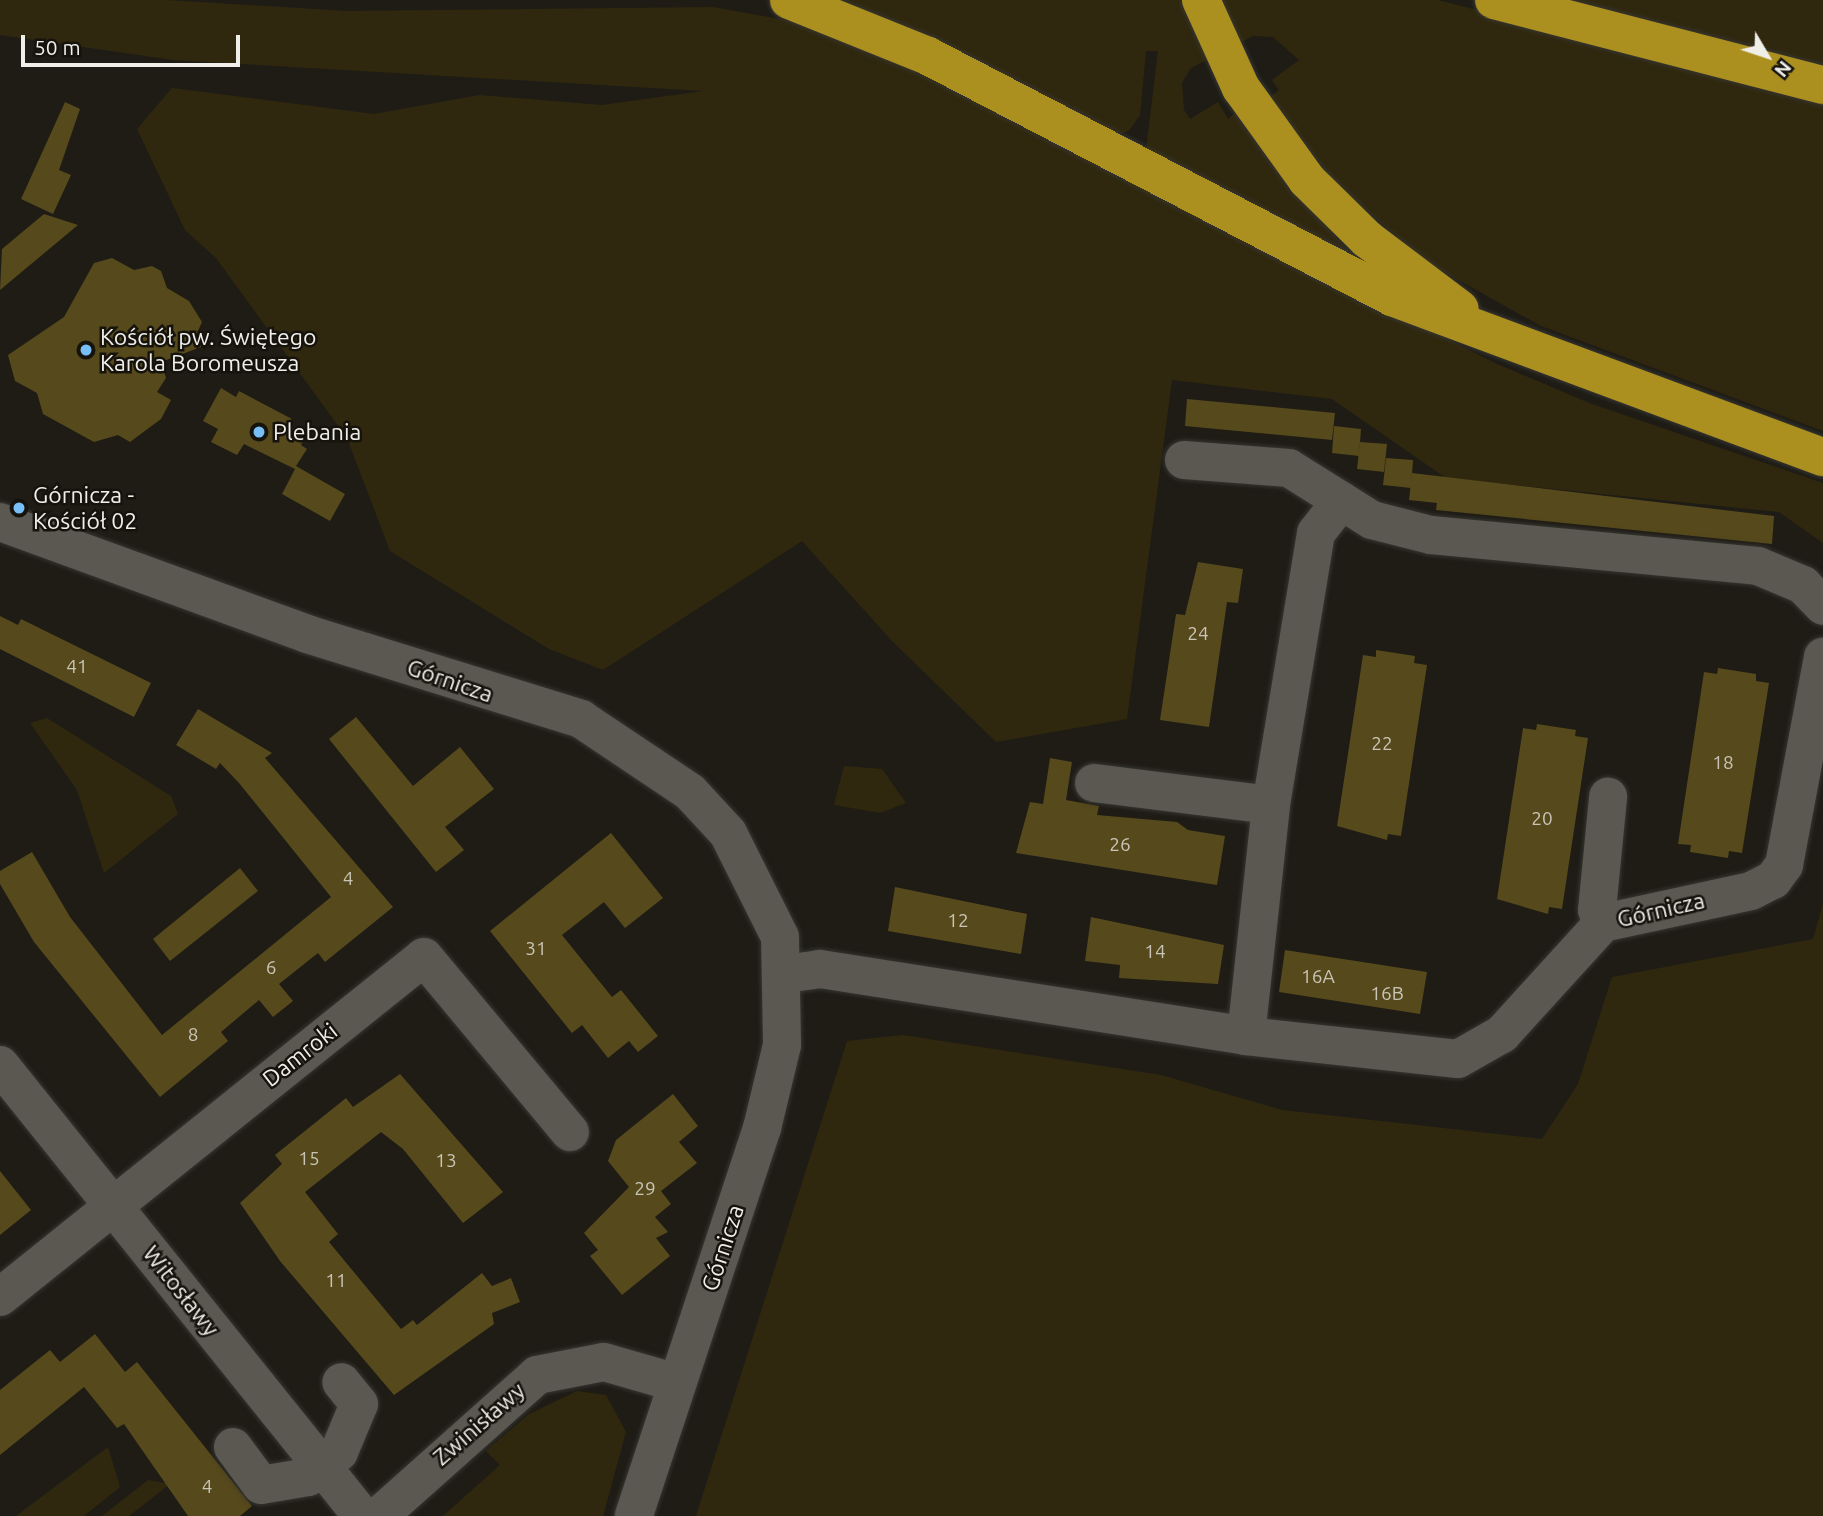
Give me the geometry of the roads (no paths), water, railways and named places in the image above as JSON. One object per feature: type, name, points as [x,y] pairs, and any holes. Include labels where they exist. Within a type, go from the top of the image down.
[{"type":"highway","points":[[789,0],[928,56],[1392,297],[1494,334],[1580,372],[1823,457]]},
{"type":"highway","points":[[1201,0],[1222,50],[1307,180],[1367,239],[1494,334]]},
{"type":"highway","points":[[1494,0],[1823,85]]},
{"type":"street","points":[[1184,460],[1289,468],[1372,520],[1431,535],[1758,566],[1803,585],[1823,606]]},
{"type":"street","points":[[1246,1036],[1271,805],[1316,533],[1341,501]]},
{"type":"street","name":"Górnicza","points":[[0,522],[307,634],[581,719],[610,734],[690,792],[728,833],[780,937],[785,974],[782,1045],[762,1128],[634,1516]]},
{"type":"street","name":"Górnicza","points":[[785,974],[820,969],[1246,1036],[1458,1059],[1502,1034],[1603,923],[1751,891],[1773,880],[1784,865],[1823,657]]},
{"type":"street","points":[[1094,783],[1271,805]]},
{"type":"street","points":[[1603,923],[1597,910],[1608,797]]},
{"type":"street","name":"Damroki","points":[[0,1297],[424,957],[570,1132]]},
{"type":"street","name":"Witosławy","points":[[0,1065],[362,1516]]},
{"type":"street","name":"Zwinisławy","points":[[379,1516],[537,1375],[604,1362],[677,1383]]},
{"type":"street","points":[[233,1447],[261,1485],[307,1477],[338,1452],[359,1404],[341,1382]]},
{"type":"place","name":"Kościół pw. Świętego Karola Boromeusza","points":[[86,350]]},
{"type":"place","name":"Plebania","points":[[259,432]]},
{"type":"place","name":"Górnicza - Kościół 02","points":[[19,508]]}]
